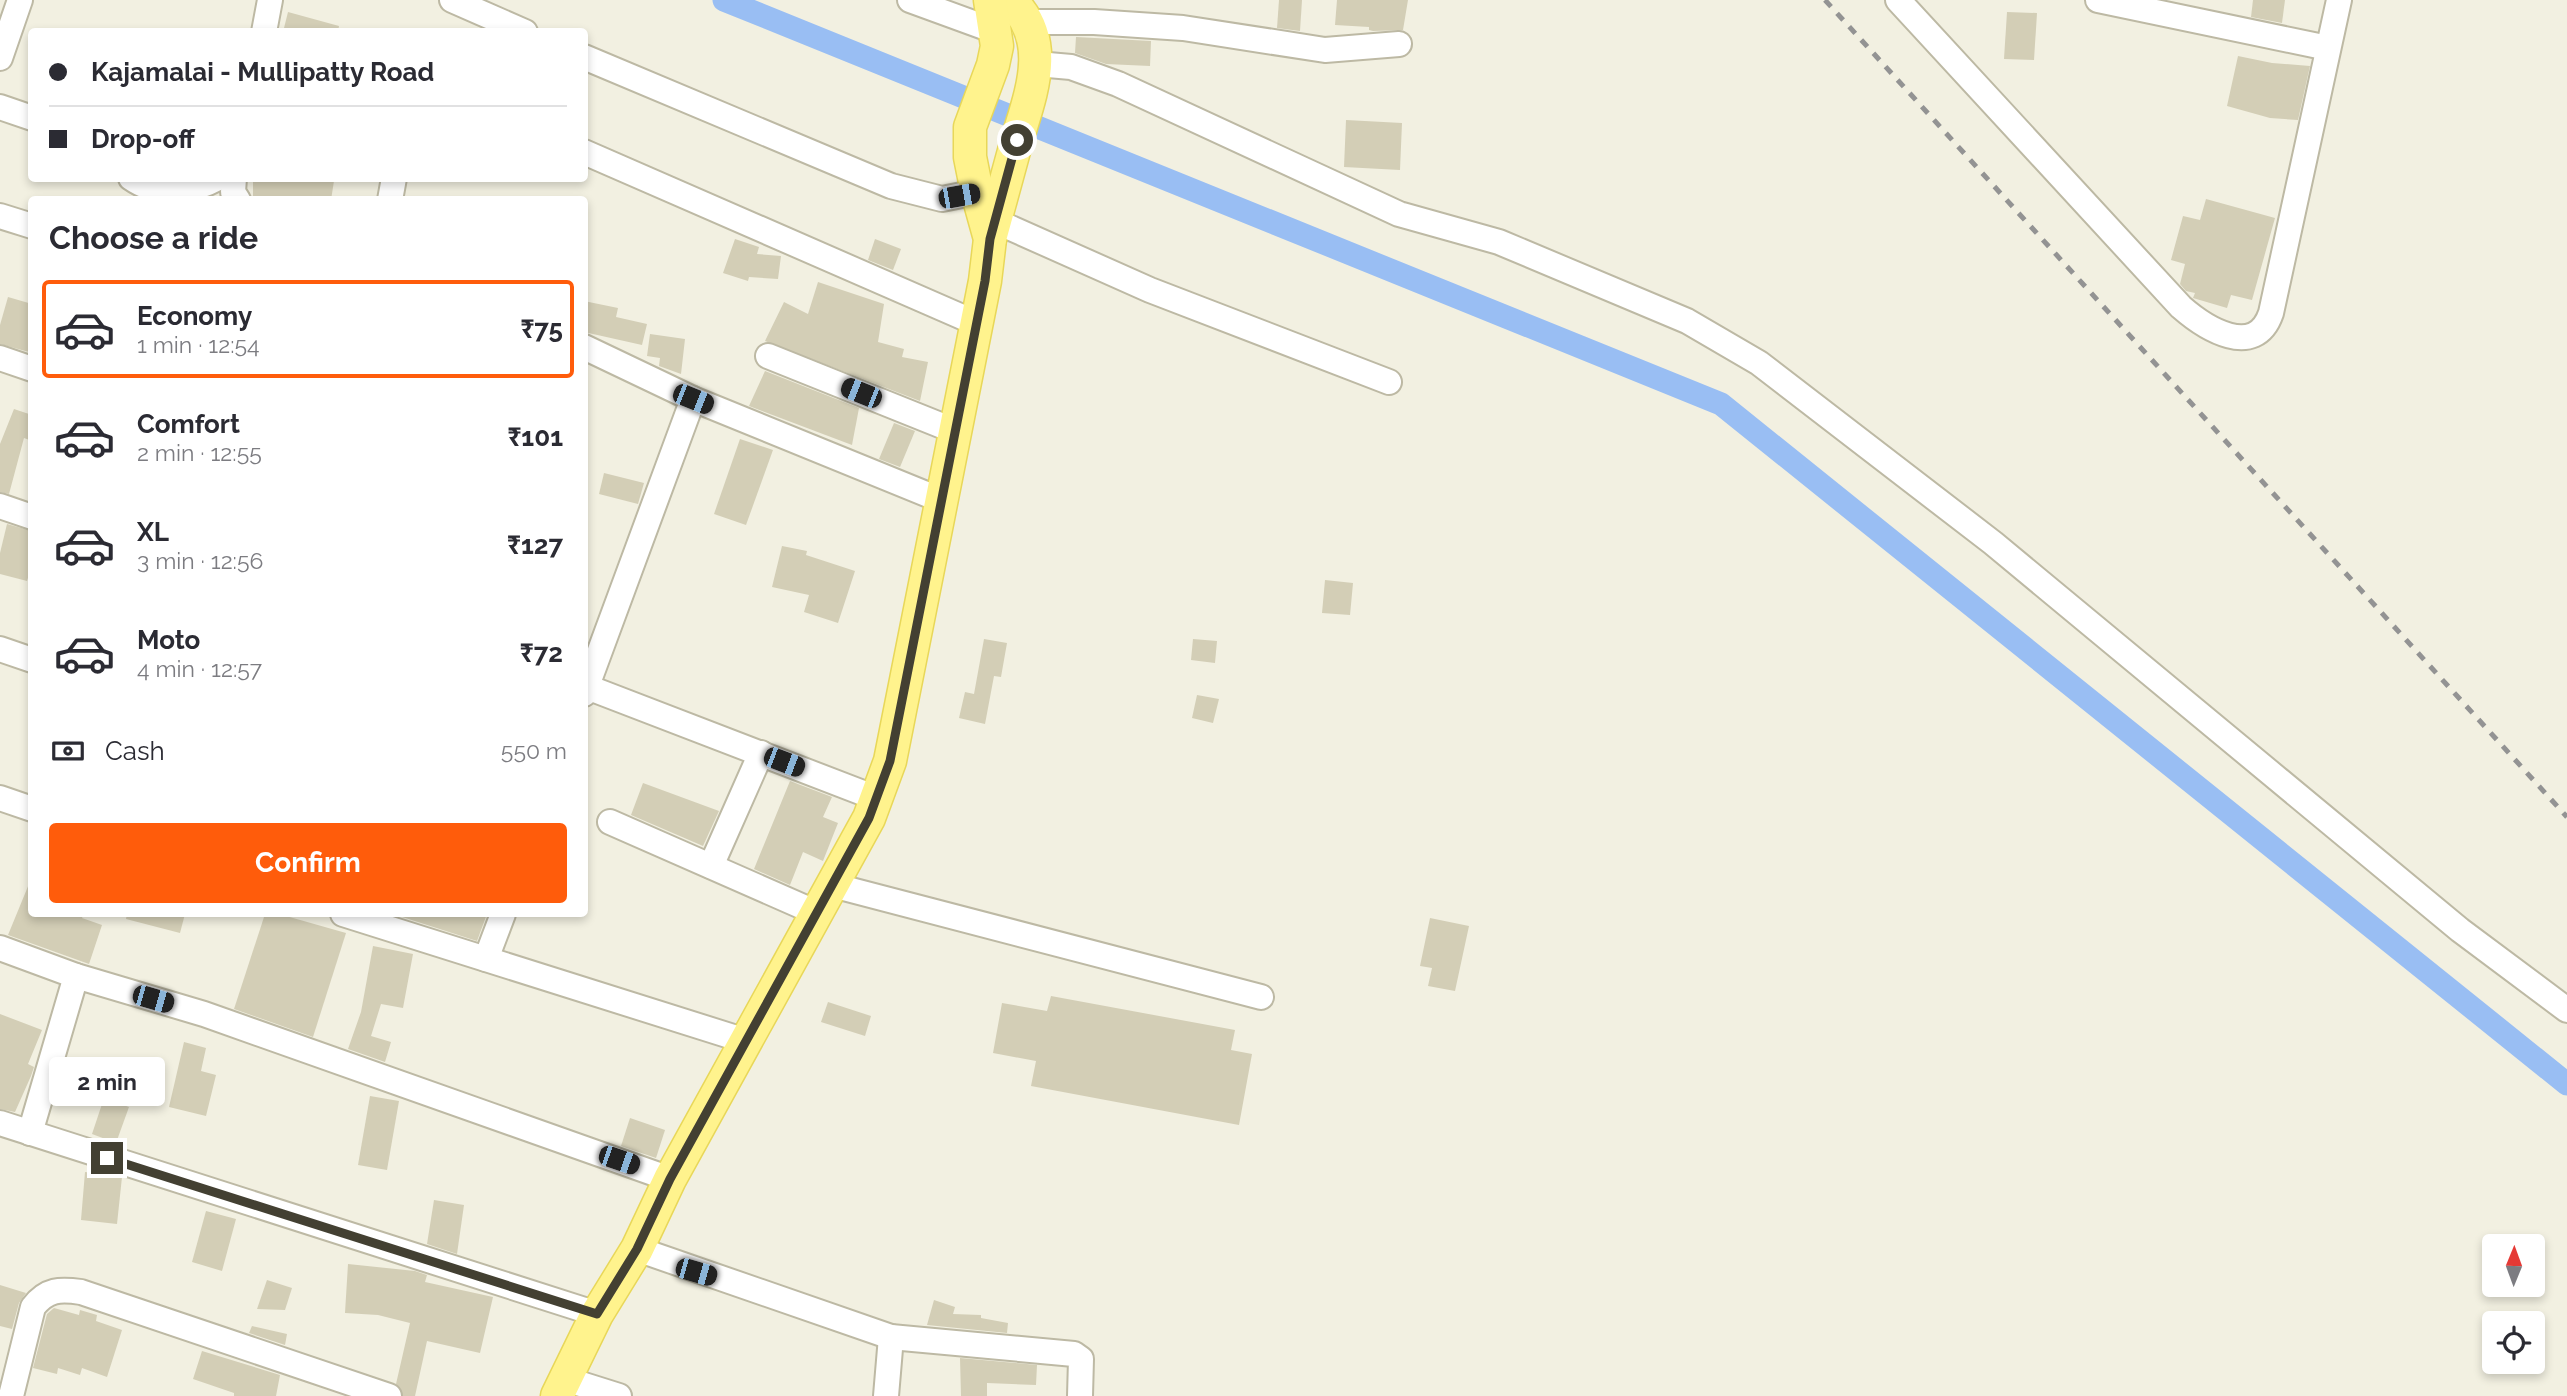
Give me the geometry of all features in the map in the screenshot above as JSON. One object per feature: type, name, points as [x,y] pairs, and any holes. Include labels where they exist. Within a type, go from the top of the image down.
[{"type":"main road","points":[[989,0],[995,31],[993,65],[970,127],[976,192],[992,230]]},
{"type":"main road","points":[[561,1387],[597,1314],[637,1249],[670,1179],[869,818],[890,761],[992,230],[1033,94],[1037,64],[1019,11]]},
{"type":"street","points":[[0,58],[20,0]]},
{"type":"street","points":[[265,28],[270,0]]},
{"type":"street","points":[[452,0],[516,28]]},
{"type":"street","points":[[911,0],[995,31]]},
{"type":"street","points":[[1898,0],[2181,307],[2199,323],[2238,337],[2255,335],[2266,327],[2271,313],[2339,0]]},
{"type":"street","points":[[2098,0],[2328,48]]},
{"type":"street","points":[[1019,11],[1094,22],[1183,28],[1325,50],[1399,44]]},
{"type":"street","points":[[588,59],[891,186],[942,199],[976,192]]},
{"type":"street","points":[[1037,64],[1071,67],[1118,83],[1399,214],[1499,242],[1576,272],[1687,321],[1759,363],[1993,543],[2460,930],[2567,1010]]},
{"type":"street","points":[[0,107],[28,117]]},
{"type":"street","points":[[588,154],[976,323]]},
{"type":"street","points":[[141,182],[161,190],[183,191],[207,182]]},
{"type":"street","points":[[0,216],[28,225]]},
{"type":"street","points":[[992,230],[1389,382]]},
{"type":"street","points":[[588,349],[693,399],[941,500]]},
{"type":"street","points":[[768,356],[955,430]]},
{"type":"street","points":[[0,358],[28,368]]},
{"type":"street","points":[[588,685],[693,399]]},
{"type":"street","points":[[0,506],[28,516]]},
{"type":"street","points":[[0,649],[28,659]]},
{"type":"street","points":[[588,691],[876,798]]},
{"type":"street","points":[[711,866],[761,753]]},
{"type":"street","points":[[0,798],[28,808]]},
{"type":"street","points":[[610,822],[817,913]]},
{"type":"street","points":[[832,885],[1261,997]]},
{"type":"street","points":[[486,959],[502,917]]},
{"type":"street","points":[[372,918],[486,959],[746,1041]]},
{"type":"street","points":[[0,948],[76,976],[204,1014],[670,1179]]},
{"type":"street","points":[[30,1133],[76,976]]},
{"type":"street","points":[[0,1123],[597,1314]]},
{"type":"street","points":[[637,1249],[696,1272],[891,1336],[1074,1354],[1081,1359],[1080,1396]]},
{"type":"street","points":[[11,1396],[33,1307],[42,1295],[60,1289],[81,1292],[389,1396]]},
{"type":"street","points":[[887,1396],[891,1336]]},
{"type":"street","points":[[561,1387],[619,1396]]},
{"type":"building","points":[[1279,0],[1302,0],[1300,31],[1277,28]]},
{"type":"building","points":[[1337,0],[1408,0],[1403,30],[1373,31],[1369,30],[1369,27],[1335,25]]},
{"type":"building","points":[[2253,0],[2285,0],[2282,23],[2251,17]]},
{"type":"building","points":[[288,12],[339,26],[339,28],[284,28]]},
{"type":"building","points":[[2007,12],[2037,13],[2034,60],[2004,59]]},
{"type":"building","points":[[1076,37],[1151,41],[1150,66],[1106,64],[1075,53]]},
{"type":"building","points":[[2238,56],[2272,63],[2310,66],[2298,120],[2270,118],[2227,106]]},
{"type":"building","points":[[1346,120],[1402,123],[1400,170],[1344,167]]},
{"type":"building","points":[[253,182],[334,182],[332,196],[253,196]]},
{"type":"building","points":[[2206,199],[2275,218],[2252,300],[2231,295],[2227,308],[2193,298],[2195,293],[2186,291],[2180,284],[2185,264],[2171,260],[2183,216],[2200,220]]},
{"type":"building","points":[[735,239],[759,247],[757,254],[781,256],[778,279],[749,277],[748,281],[723,273]]},
{"type":"building","points":[[875,239],[901,249],[893,270],[868,260]]},
{"type":"building","points":[[818,282],[884,304],[878,342],[904,349],[902,357],[928,362],[920,401],[765,341],[784,302],[808,314]]},
{"type":"building","points":[[8,297],[28,303],[28,352],[0,344],[0,325]]},
{"type":"building","points":[[588,302],[618,308],[616,317],[647,324],[642,345],[588,333]]},
{"type":"building","points":[[650,334],[685,339],[681,374],[659,366],[660,358],[647,356]]},
{"type":"building","points":[[765,371],[859,408],[852,445],[749,406]]},
{"type":"building","points":[[14,409],[28,414],[28,440],[24,438],[9,494],[0,492],[0,444]]},
{"type":"building","points":[[894,423],[915,431],[900,467],[879,459]]},
{"type":"building","points":[[740,439],[773,450],[746,525],[714,514]]},
{"type":"building","points":[[604,473],[644,483],[638,504],[599,494]]},
{"type":"building","points":[[7,524],[28,530],[27,581],[0,574],[0,553]]},
{"type":"building","points":[[782,546],[807,551],[806,555],[855,571],[838,623],[804,612],[809,595],[772,587]]},
{"type":"building","points":[[1325,580],[1353,583],[1350,615],[1322,613]]},
{"type":"building","points":[[984,639],[1007,643],[1001,677],[994,676],[985,724],[959,718],[965,692],[974,694]]},
{"type":"building","points":[[1193,639],[1217,641],[1215,663],[1191,660]]},
{"type":"building","points":[[1197,695],[1219,699],[1213,723],[1192,718]]},
{"type":"building","points":[[790,781],[832,797],[823,817],[838,823],[823,861],[803,852],[790,885],[754,869]]},
{"type":"building","points":[[643,783],[719,811],[703,846],[631,815]]},
{"type":"building","points":[[28,886],[28,917],[82,917],[102,925],[89,964],[8,935]]},
{"type":"building","points":[[126,917],[184,917],[180,933]]},
{"type":"building","points":[[264,917],[290,917],[346,933],[313,1037],[234,1009]]},
{"type":"building","points":[[402,917],[486,917],[477,941]]},
{"type":"building","points":[[1430,918],[1469,926],[1455,991],[1428,986],[1432,968],[1420,966]]},
{"type":"building","points":[[373,946],[413,954],[403,1008],[381,1004],[371,1036],[391,1042],[385,1062],[348,1049],[361,1012]]},
{"type":"building","points":[[1051,996],[1235,1030],[1231,1050],[1252,1054],[1239,1125],[1031,1086],[1036,1061],[993,1053],[1002,1003],[1047,1011]]},
{"type":"building","points":[[828,1002],[871,1016],[865,1036],[821,1022]]},
{"type":"building","points":[[0,1014],[42,1030],[28,1064],[34,1067],[15,1112],[0,1109]]},
{"type":"building","points":[[184,1042],[206,1048],[201,1071],[216,1075],[206,1116],[169,1107]]},
{"type":"building","points":[[370,1096],[399,1101],[387,1170],[358,1165]]},
{"type":"building","points":[[104,1098],[129,1107],[116,1143],[92,1134]]},
{"type":"building","points":[[630,1118],[665,1130],[656,1158],[621,1146]]},
{"type":"building","points":[[85,1172],[122,1177],[117,1224],[81,1220]]},
{"type":"building","points":[[434,1200],[464,1205],[457,1254],[427,1244]]},
{"type":"building","points":[[206,1211],[236,1219],[222,1271],[192,1262]]},
{"type":"building","points":[[348,1264],[415,1271],[427,1275],[425,1282],[493,1297],[480,1353],[427,1341],[415,1396],[403,1396],[396,1384],[410,1323],[378,1315],[345,1313]]},
{"type":"building","points":[[267,1280],[292,1288],[285,1310],[257,1309]]},
{"type":"building","points":[[0,1285],[26,1293],[19,1303],[12,1329],[0,1326]]},
{"type":"building","points":[[934,1300],[955,1307],[953,1314],[981,1315],[981,1318],[1008,1323],[1007,1333],[927,1325]]},
{"type":"building","points":[[54,1308],[79,1315],[80,1310],[97,1315],[96,1321],[122,1330],[107,1377],[82,1368],[80,1375],[58,1368],[57,1374],[33,1368],[47,1314]]},
{"type":"building","points":[[252,1326],[287,1334],[285,1345],[249,1333]]},
{"type":"building","points":[[202,1351],[280,1375],[276,1396],[234,1396],[234,1393],[193,1379]]},
{"type":"building","points":[[960,1358],[1037,1365],[1036,1385],[987,1383],[987,1396],[961,1396]]},
{"type":"waterway","points":[[724,0],[1721,404],[2567,1084]]},
{"type":"railway","points":[[1825,0],[2567,817]]},
{"type":"route","points":[[107,1158],[597,1314],[637,1249],[670,1179],[869,818],[890,761],[985,281],[990,239],[1017,140]]}]
